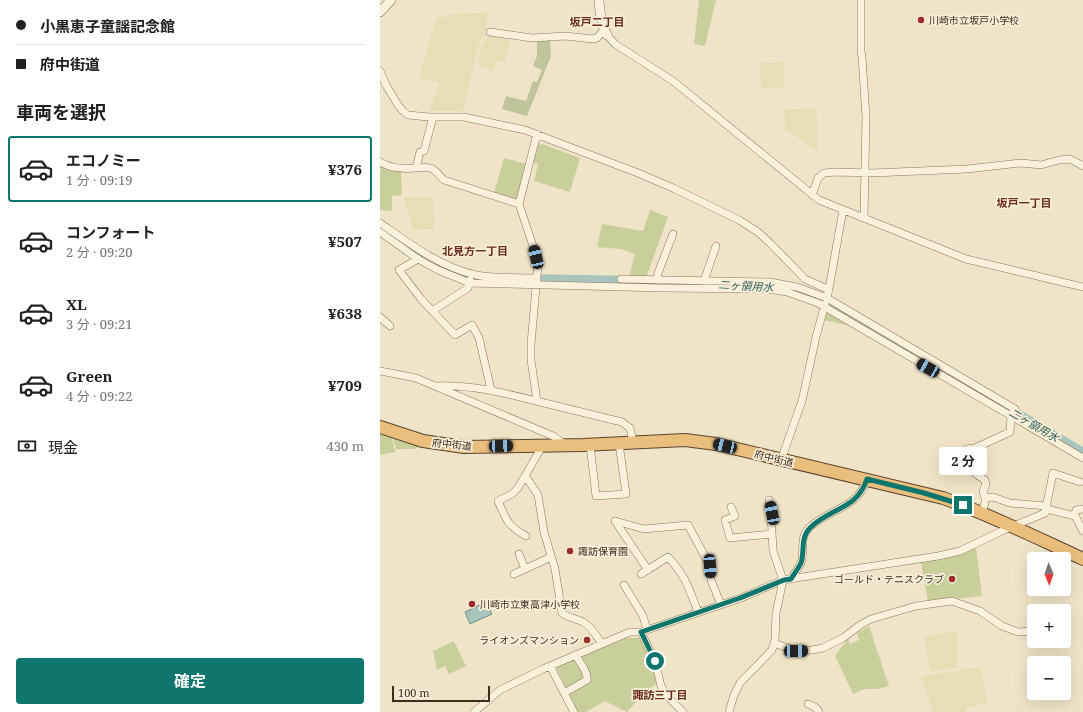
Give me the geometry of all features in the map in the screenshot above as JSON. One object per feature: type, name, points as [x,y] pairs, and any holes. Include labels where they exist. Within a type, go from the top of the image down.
[{"type":"highway","name":"府中街道","points":[[380,427],[424,441],[454,446],[486,447],[566,445],[685,440],[708,443],[943,498],[1013,526],[1083,558]]},
{"type":"street","points":[[599,0],[601,20],[606,33],[615,44],[674,81],[819,200],[966,259],[1083,287]]},
{"type":"street","points":[[861,0],[861,51],[866,117],[864,218]]},
{"type":"street","points":[[380,12],[388,1]]},
{"type":"street","points":[[490,32],[532,38],[565,36],[593,40],[606,33]]},
{"type":"street","points":[[380,71],[386,85],[402,111],[408,115],[464,117],[500,124],[537,134],[673,188],[739,220],[758,232],[805,279],[829,290]]},
{"type":"street","points":[[416,168],[420,152],[424,151],[433,117]]},
{"type":"street","points":[[537,134],[519,204],[538,265],[531,344],[531,360],[537,401]]},
{"type":"street","points":[[812,195],[818,178],[824,173],[967,169],[1021,163],[1041,165],[1059,160],[1070,159],[1083,166]]},
{"type":"street","points":[[380,162],[386,166],[405,169],[430,168],[435,170],[444,180],[519,204]]},
{"type":"street","points":[[781,460],[802,401],[816,337],[829,290],[843,210]]},
{"type":"street","points":[[380,223],[440,263],[471,274],[537,281],[662,288],[768,290],[787,292],[826,302]]},
{"type":"street","points":[[380,232],[418,259],[438,270],[470,283],[482,284],[537,281]]},
{"type":"street","points":[[657,280],[658,273],[673,234]]},
{"type":"street","points":[[704,281],[716,246]]},
{"type":"street","points":[[418,259],[399,270],[421,299],[455,335],[472,325],[479,338],[491,390]]},
{"type":"street","points":[[432,311],[468,288],[471,274]]},
{"type":"street","points":[[621,279],[770,282],[801,288],[1013,413],[1083,458]]},
{"type":"street","points":[[801,288],[805,285],[805,279]]},
{"type":"street","points":[[380,316],[390,326]]},
{"type":"street","points":[[380,371],[416,378],[553,436],[566,445]]},
{"type":"street","points":[[435,386],[465,386],[491,390],[622,422],[630,428],[633,442]]},
{"type":"street","points":[[982,513],[985,498],[983,491],[986,480],[978,476],[964,462],[963,456],[966,449],[975,448],[1010,432],[1013,413]]},
{"type":"street","points":[[590,444],[596,496],[626,494],[619,443]]},
{"type":"street","points":[[526,536],[509,524],[498,501],[512,494],[518,488],[526,477],[543,445]]},
{"type":"street","points":[[474,712],[500,690],[550,666],[630,632],[644,631],[721,605],[784,580],[950,554],[1045,513],[1053,474],[1080,482]]},
{"type":"street","points":[[526,477],[538,495],[544,532],[554,569],[562,613],[587,625],[602,644]]},
{"type":"street","points":[[791,579],[801,562],[803,541],[809,528],[816,522],[856,499],[864,487],[867,479]]},
{"type":"street","points":[[985,498],[994,497],[1010,503],[1047,507],[1075,516]]},
{"type":"street","points":[[729,712],[734,695],[740,683],[772,650],[774,643],[776,614],[784,580],[773,551],[772,513],[769,500]]},
{"type":"street","points":[[731,507],[735,516],[725,520],[730,538],[772,534]]},
{"type":"street","points":[[1083,509],[1076,510],[1075,516],[1083,531]]},
{"type":"street","points":[[648,570],[615,521],[644,529],[688,526],[710,566],[711,580],[721,605]]},
{"type":"street","points":[[519,554],[525,569]]},
{"type":"street","points":[[514,574],[551,557]]},
{"type":"street","points":[[641,574],[668,557],[686,578],[698,612]]},
{"type":"street","points":[[624,585],[643,616],[644,631],[655,661],[661,686],[666,695],[683,712]]},
{"type":"street","points":[[774,643],[796,651],[823,648],[843,638],[860,625],[871,619],[916,606],[952,601],[980,611],[1002,626],[1018,632],[1027,632]]},
{"type":"street","points":[[564,693],[587,680],[588,677],[576,655]]},
{"type":"street","points":[[550,666],[574,712]]},
{"type":"street","points":[[808,704],[814,706],[819,712]]},
{"type":"shaded area","points":[[487,13],[487,32],[481,39],[477,51],[463,111],[429,111],[439,83],[418,78],[437,17],[442,18],[447,15]]},
{"type":"shaded area","points":[[490,34],[504,36],[504,39],[510,40],[505,62],[497,61],[493,71],[478,65],[482,45]]},
{"type":"shaded area","points":[[784,62],[784,87],[761,89],[760,63]]},
{"type":"shaded area","points":[[816,108],[818,151],[785,129],[784,110]]},
{"type":"shaded area","points":[[403,197],[433,197],[434,229],[413,230]]},
{"type":"shaded area","points":[[958,631],[958,668],[930,671],[925,636]]},
{"type":"shaded area","points":[[967,668],[981,668],[987,703],[966,708],[966,712],[933,712],[921,676],[958,671]]},
{"type":"green space","points":[[699,0],[716,0],[705,46],[694,44]]},
{"type":"green space","points":[[550,39],[551,56],[527,116],[502,109],[506,96],[526,101],[533,81],[537,82],[542,70],[533,66],[537,56],[537,41]]},
{"type":"green space","points":[[542,144],[580,158],[570,192],[534,181],[538,164],[533,162],[538,145]]},
{"type":"green space","points":[[504,158],[526,164],[517,201],[494,193]]},
{"type":"green space","points":[[380,167],[401,172],[402,195],[392,196],[392,211],[380,210]]},
{"type":"green space","points":[[650,210],[668,217],[646,278],[629,277],[635,254],[620,249],[597,247],[602,224],[643,231]]},
{"type":"green space","points":[[826,310],[851,326],[823,320]]},
{"type":"green space","points":[[380,432],[392,437],[395,452],[380,455]]},
{"type":"green space","points":[[393,437],[418,445],[419,447],[414,449],[396,449]]},
{"type":"green space","name":"ゴールド・テニスクラブ","points":[[976,547],[982,596],[928,602],[921,562],[947,558]]},
{"type":"green space","points":[[869,626],[889,686],[878,689],[865,689],[853,694],[835,656],[848,639],[850,644],[859,640],[857,633]]},
{"type":"green space","points":[[626,638],[639,638],[653,664],[658,683],[646,691],[627,712],[605,701],[586,712],[578,712],[556,667]]},
{"type":"green space","points":[[454,641],[466,666],[449,674],[445,666],[437,670],[433,651]]},
{"type":"water","points":[[486,602],[492,614],[470,624],[465,612]]},
{"type":"waterway","name":"二ヶ領用水","points":[[410,247],[442,267],[459,274],[478,278]]},
{"type":"waterway","name":"二ヶ領用水","points":[[524,280],[636,282]]},
{"type":"waterway","name":"二ヶ領用水","points":[[754,285],[787,289],[818,298],[1083,454]]},
{"type":"place","name":"川崎市立坂戸小学校","points":[[921,20]]},
{"type":"place","name":"諏訪保育園","points":[[570,551]]},
{"type":"place","name":"ゴールド・テニスクラブ","points":[[952,579]]},
{"type":"place","name":"川崎市立東高津小学校","points":[[472,604]]},
{"type":"place","name":"ライオンズマンション","points":[[587,640]]},
{"type":"district","name":"坂戸二丁目","points":[[597,22]]},
{"type":"district","name":"坂戸一丁目","points":[[1024,203]]},
{"type":"district","name":"北見方一丁目","points":[[475,251]]},
{"type":"district","name":"諏訪三丁目","points":[[660,695]]},
{"type":"route","points":[[655,661],[641,632],[740,598],[784,580],[791,579],[801,562],[803,541],[809,528],[816,522],[856,499],[864,487],[867,479],[943,498],[963,505]]}]
